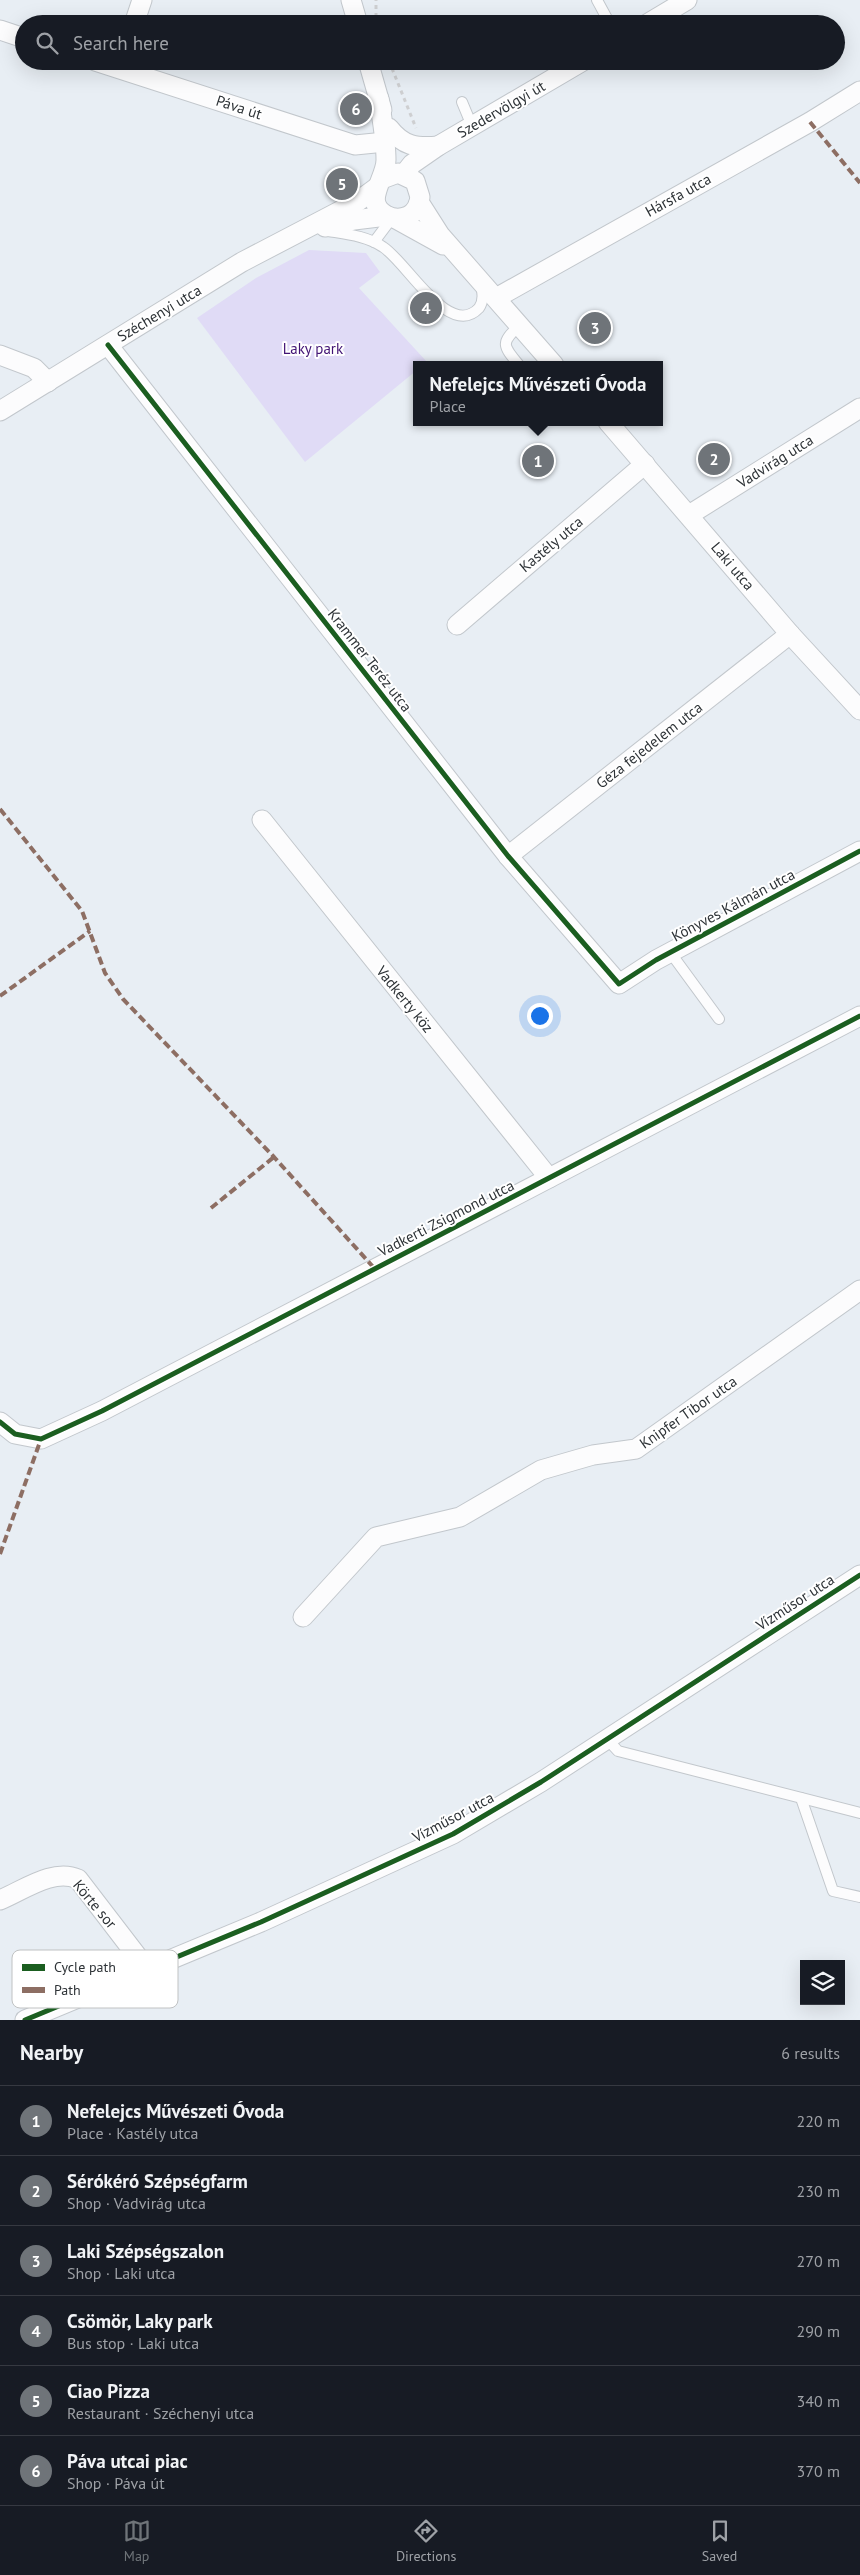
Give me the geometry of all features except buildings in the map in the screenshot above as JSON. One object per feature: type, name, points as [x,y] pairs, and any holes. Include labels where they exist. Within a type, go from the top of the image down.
[{"type":"street","points":[[137,15],[142,0]]},
{"type":"street","points":[[351,0],[355,15]]},
{"type":"street","points":[[662,15],[688,0]]},
{"type":"street","points":[[0,30],[15,35]]},
{"type":"street","name":"Páva út","points":[[135,70],[355,144],[387,135]]},
{"type":"street","points":[[371,70],[387,135],[404,174],[414,181],[433,226],[550,361]]},
{"type":"street","name":"Szedervölgyi út","points":[[404,174],[412,164],[441,144],[568,70]]},
{"type":"street","name":"Hársfa utca","points":[[496,298],[810,122],[860,91]]},
{"type":"street","points":[[387,135],[386,161],[375,194],[378,207],[392,218],[454,252]]},
{"type":"street","name":"Szedervölgyi út","points":[[387,135],[419,148],[441,144]]},
{"type":"street","name":"Szedervölgyi út","points":[[420,197],[426,171],[441,144]]},
{"type":"street","points":[[379,184],[392,174],[404,174]]},
{"type":"street","name":"Széchenyi utca","points":[[0,411],[242,262],[357,202],[379,184]]},
{"type":"street","points":[[392,218],[412,213],[420,197]]},
{"type":"street","name":"Széchenyi utca","points":[[295,233],[354,220],[392,218]]},
{"type":"street","name":"Krammer Teréz utca","points":[[108,344],[508,856],[619,984]]},
{"type":"street","points":[[0,355],[34,368],[48,382]]},
{"type":"street","name":"Vadvirág utca","points":[[690,515],[860,408]]},
{"type":"street","name":"Laki utca","points":[[612,426],[690,515],[790,634],[860,710]]},
{"type":"street","name":"Kastély utca","points":[[457,625],[645,464]]},
{"type":"street","name":"Géza fejedelem utca","points":[[508,856],[790,634]]},
{"type":"street","name":"Vadkerty köz","points":[[262,820],[549,1178]]},
{"type":"street","name":"Könyves Kálmán utca","points":[[619,984],[670,952],[860,851]]},
{"type":"street","name":"Vadkerti Zsigmond utca","points":[[0,1422],[15,1434],[41,1439],[102,1411],[860,1016]]},
{"type":"street","name":"Knipfer Tibor utca","points":[[303,1617],[376,1537],[460,1517],[541,1470],[593,1455],[636,1450],[860,1290]]},
{"type":"street","name":"Vízműsor utca","points":[[178,1956],[262,1922],[453,1834],[541,1782],[860,1575]]},
{"type":"street","name":"Körte sor","points":[[0,1900],[56,1875],[69,1875],[78,1879],[132,1950]]},
{"type":"street","name":"Vízműsor utca","points":[[25,2020],[54,2008]]},
{"type":"lane","points":[[597,0],[605,15]]},
{"type":"lane","points":[[462,102],[472,126]]},
{"type":"lane","points":[[374,242],[392,218]]},
{"type":"lane","points":[[317,229],[374,242],[395,256],[436,303],[449,314],[462,316],[478,308],[483,292],[478,278]]},
{"type":"lane","points":[[515,361],[508,353],[505,343],[507,337],[519,326]]},
{"type":"lane","points":[[670,952],[719,1019]]},
{"type":"lane","points":[[607,1739],[618,1751],[860,1813]]},
{"type":"lane","points":[[801,1798],[833,1890],[860,1897]]},
{"type":"path","points":[[376,0],[376,15]]},
{"type":"path","points":[[392,70],[402,98],[418,131]]},
{"type":"green space","name":"Laky park","points":[[309,250],[366,253],[380,272],[359,288],[426,361],[413,361],[413,373],[305,462],[197,318],[256,278]]},
{"type":"marked path","points":[[810,122],[860,183]]},
{"type":"marked path","points":[[0,809],[82,911],[105,973],[123,999],[274,1157],[375,1269]]},
{"type":"marked path","points":[[0,996],[90,931]]},
{"type":"marked path","points":[[211,1208],[274,1157]]},
{"type":"marked path","points":[[0,1554],[41,1439]]},
{"type":"cycle path","points":[[108,345],[508,856],[619,984],[656,960],[860,851]]},
{"type":"cycle path","points":[[0,1422],[15,1434],[41,1439],[102,1411],[860,1016]]},
{"type":"cycle path","points":[[178,1956],[261,1922],[453,1834],[541,1782],[860,1575]]},
{"type":"cycle path","points":[[25,2020],[54,2008]]},
{"type":"place","name":"Páva utcai piac","points":[[356,109]]},
{"type":"place","name":"Ciao Pizza","points":[[342,184]]},
{"type":"place","name":"Csömör, Laky park","points":[[426,308]]},
{"type":"place","name":"Laki Szépségszalon","points":[[595,328]]},
{"type":"place","name":"Sérókéró Szépségfarm","points":[[714,459]]},
{"type":"place","name":"Nefelejcs Művészeti Óvoda","points":[[538,461]]}]
